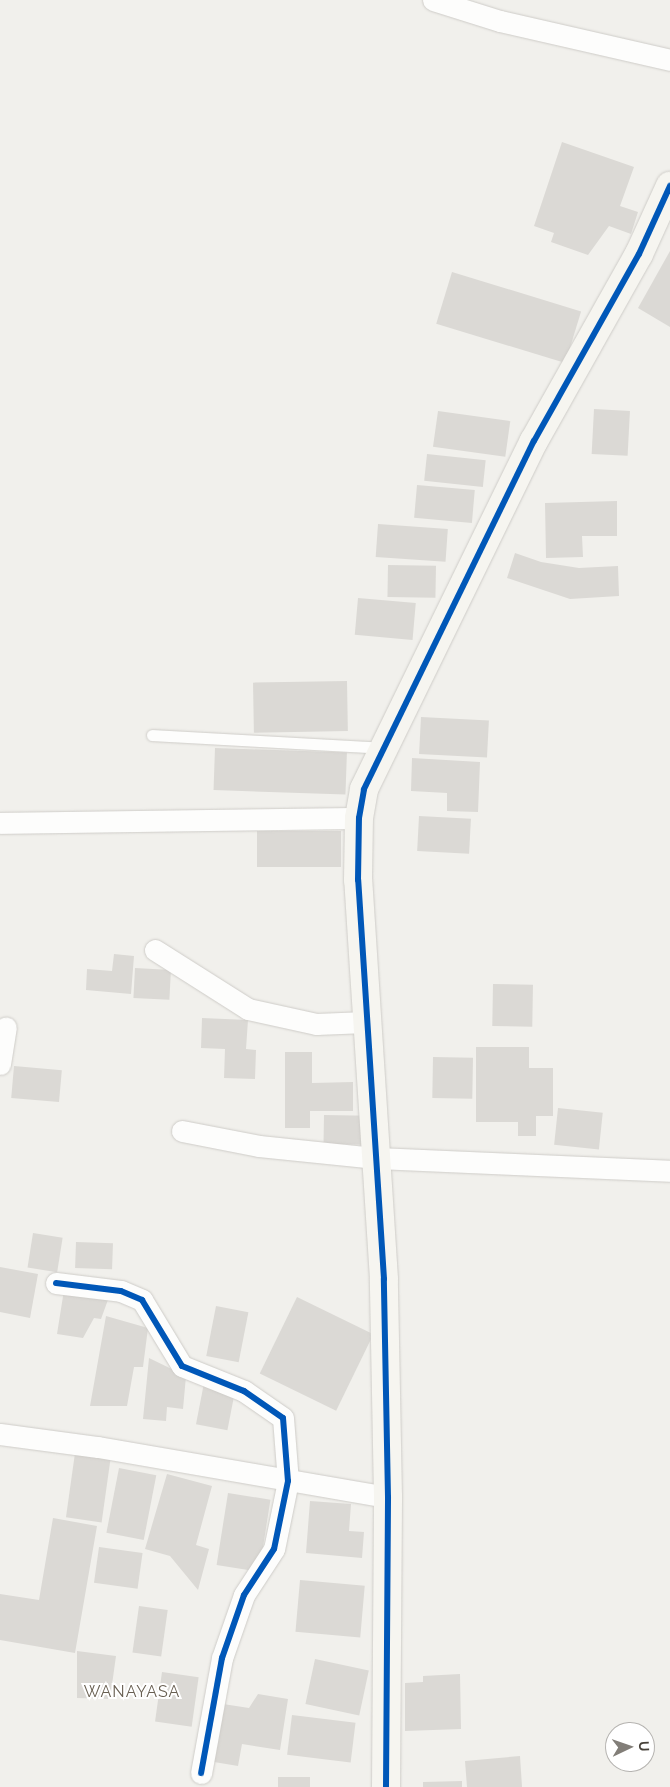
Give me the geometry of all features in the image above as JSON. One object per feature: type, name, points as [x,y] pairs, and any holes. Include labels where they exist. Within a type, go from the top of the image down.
[{"type":"street","points":[[433,0],[500,21],[670,60]]},
{"type":"street","points":[[386,1787],[388,1497],[384,1279],[358,880],[359,818],[364,789],[381,748],[534,440],[639,254],[670,186]]},
{"type":"street","points":[[0,823],[359,818]]},
{"type":"street","points":[[155,950],[248,1009],[316,1024],[366,1022]]},
{"type":"street","points":[[0,1064],[6,1026]]},
{"type":"street","points":[[182,1131],[260,1146],[376,1158],[670,1171]]},
{"type":"street","points":[[56,1283],[121,1291],[142,1300],[182,1366],[244,1391],[283,1418],[288,1481],[274,1549],[244,1595],[222,1658],[201,1773]]},
{"type":"street","points":[[0,1434],[98,1447],[388,1497]]},
{"type":"lane","points":[[152,735],[381,748]]},
{"type":"building","points":[[562,142],[634,167],[620,206],[638,212],[631,234],[609,226],[588,255],[551,242],[554,233],[534,226]]},
{"type":"building","points":[[670,251],[670,327],[638,308]]},
{"type":"building","points":[[452,272],[581,311],[565,363],[436,324]]},
{"type":"building","points":[[594,409],[630,411],[628,456],[592,454]]},
{"type":"building","points":[[438,411],[510,421],[505,457],[433,447]]},
{"type":"building","points":[[427,454],[486,460],[483,487],[424,481]]},
{"type":"building","points":[[417,485],[475,490],[472,523],[414,518]]},
{"type":"building","points":[[617,501],[617,536],[582,536],[583,557],[546,558],[545,503]]},
{"type":"building","points":[[378,524],[448,529],[446,562],[376,557]]},
{"type":"building","points":[[515,553],[541,562],[579,568],[618,566],[619,596],[570,599],[507,578]]},
{"type":"building","points":[[388,565],[436,566],[435,598],[387,597]]},
{"type":"building","points":[[358,598],[416,603],[413,640],[355,635]]},
{"type":"building","points":[[347,681],[348,731],[254,733],[253,683]]},
{"type":"building","points":[[421,717],[489,721],[487,758],[419,754]]},
{"type":"building","points":[[215,748],[347,753],[345,795],[214,790]]},
{"type":"building","points":[[412,758],[480,762],[478,812],[447,811],[447,793],[411,791]]},
{"type":"building","points":[[419,816],[471,819],[469,854],[417,851]]},
{"type":"building","points":[[257,831],[341,831],[341,867],[257,867]]},
{"type":"building","points":[[114,954],[134,956],[131,994],[86,990],[87,969],[112,971]]},
{"type":"building","points":[[135,968],[171,970],[169,1000],[133,998]]},
{"type":"building","points":[[493,984],[533,985],[532,1027],[492,1026]]},
{"type":"building","points":[[202,1018],[248,1020],[246,1049],[256,1050],[255,1079],[224,1078],[225,1049],[201,1048]]},
{"type":"building","points":[[476,1047],[529,1047],[529,1068],[553,1068],[553,1116],[536,1116],[536,1136],[518,1136],[518,1122],[476,1122]]},
{"type":"building","points":[[285,1052],[312,1052],[312,1083],[353,1082],[353,1111],[310,1111],[310,1128],[285,1128]]},
{"type":"building","points":[[433,1057],[473,1058],[472,1099],[432,1098]]},
{"type":"building","points":[[14,1066],[62,1070],[59,1102],[11,1098]]},
{"type":"building","points":[[558,1108],[603,1113],[599,1150],[554,1145]]},
{"type":"building","points":[[324,1115],[368,1116],[367,1145],[323,1144]]},
{"type":"building","points":[[33,1233],[63,1238],[57,1272],[28,1268]]},
{"type":"building","points":[[76,1242],[113,1243],[112,1269],[75,1268]]},
{"type":"building","points":[[0,1267],[38,1274],[30,1318],[0,1312]]},
{"type":"building","points":[[64,1290],[109,1297],[101,1319],[94,1318],[83,1338],[57,1334]]},
{"type":"building","points":[[297,1297],[373,1334],[336,1411],[260,1373]]},
{"type":"building","points":[[216,1306],[248,1312],[239,1362],[206,1356]]},
{"type":"building","points":[[106,1316],[148,1328],[143,1367],[134,1367],[127,1406],[90,1406]]},
{"type":"building","points":[[149,1358],[186,1376],[183,1409],[167,1407],[166,1421],[143,1419]]},
{"type":"building","points":[[204,1383],[235,1389],[227,1430],[196,1424]]},
{"type":"building","points":[[75,1453],[111,1458],[102,1522],[66,1517]]},
{"type":"building","points":[[119,1468],[156,1475],[144,1540],[106,1533]]},
{"type":"building","points":[[167,1474],[212,1486],[196,1545],[209,1549],[198,1590],[170,1556],[145,1549]]},
{"type":"building","points":[[228,1493],[270,1500],[259,1572],[217,1565]]},
{"type":"building","points":[[310,1501],[351,1504],[349,1531],[364,1532],[362,1558],[306,1553]]},
{"type":"building","points":[[53,1518],[97,1526],[75,1653],[0,1640],[0,1594],[39,1600]]},
{"type":"building","points":[[99,1547],[143,1553],[138,1589],[94,1583]]},
{"type":"building","points":[[300,1580],[365,1586],[360,1637],[295,1632]]},
{"type":"building","points":[[139,1606],[168,1610],[161,1657],[132,1653]]},
{"type":"building","points":[[77,1651],[116,1656],[110,1699],[77,1698]]},
{"type":"building","points":[[315,1659],[369,1670],[359,1715],[305,1704]]},
{"type":"building","points":[[162,1672],[199,1677],[192,1727],[155,1722]]},
{"type":"building","points":[[460,1674],[461,1729],[405,1731],[405,1683],[423,1682],[423,1676]]},
{"type":"building","points":[[258,1694],[288,1699],[280,1750],[242,1744],[238,1766],[214,1762],[223,1704],[249,1708]]},
{"type":"building","points":[[292,1715],[356,1723],[351,1763],[287,1755]]},
{"type":"building","points":[[520,1756],[522,1787],[467,1787],[465,1761]]},
{"type":"building","points":[[278,1777],[310,1777],[310,1787],[278,1787]]},
{"type":"building","points":[[462,1781],[462,1787],[423,1787],[423,1782]]},
{"type":"cycle path","points":[[386,1787],[388,1497],[384,1279],[358,880],[359,818],[364,789],[534,441],[639,254],[670,186]]},
{"type":"cycle path","points":[[56,1283],[121,1291],[142,1300],[182,1366],[244,1391],[283,1418],[288,1481],[274,1549],[244,1595],[222,1658],[201,1773]]},
{"type":"district","name":"WANAYASA","points":[[132,1692]]}]
